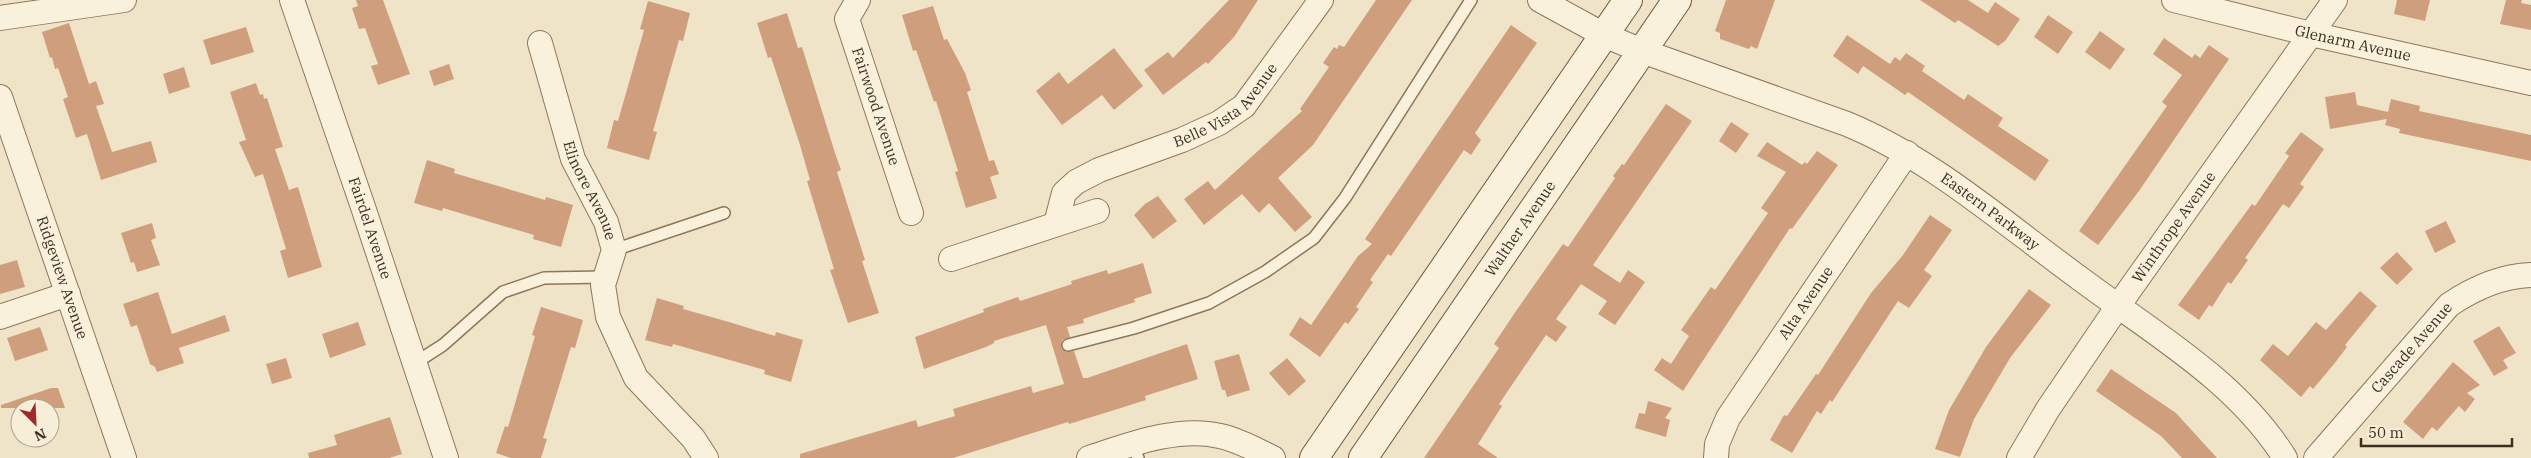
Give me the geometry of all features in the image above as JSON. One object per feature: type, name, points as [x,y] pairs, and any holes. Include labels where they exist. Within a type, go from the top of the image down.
[{"type":"main road","points":[[1314,458],[1628,0]]},
{"type":"main road","name":"Walther Avenue","points":[[1362,458],[1677,0]]},
{"type":"street","points":[[0,18],[124,0]]},
{"type":"street","name":"Fairdel Avenue","points":[[292,0],[446,458]]},
{"type":"street","name":"Fairwood Avenue","points":[[858,0],[847,20],[911,213]]},
{"type":"street","name":"Belle Vista Avenue","points":[[1056,224],[1064,193],[1076,182],[1099,170],[1182,140],[1235,114],[1255,94],[1321,0]]},
{"type":"street","name":"Eastern Parkway","points":[[1540,0],[1604,35],[1642,51],[1847,124],[1880,137],[1907,153],[2176,349],[2241,401],[2285,458]]},
{"type":"street","name":"Glenarm Avenue","points":[[2174,0],[2311,34],[2531,83]]},
{"type":"street","name":"Winthrope Avenue","points":[[2019,458],[2048,408],[2118,306],[2334,0]]},
{"type":"street","name":"Elinore Avenue","points":[[540,43],[573,159],[606,222],[614,250],[603,285],[608,317],[636,378],[693,438],[706,458]]},
{"type":"street","name":"Ridgeview Avenue","points":[[0,97],[124,458]]},
{"type":"street","name":"Alta Avenue","points":[[1716,458],[1717,444],[1728,418],[1907,153]]},
{"type":"street","points":[[951,259],[1097,211]]},
{"type":"street","name":"Cascade Avenue","points":[[2316,458],[2449,305],[2473,289],[2491,282],[2531,275]]},
{"type":"street","points":[[0,317],[68,294]]},
{"type":"street","points":[[1089,458],[1136,451],[1162,437],[1189,434],[1219,436],[1249,446],[1273,458]]},
{"type":"lane","points":[[1068,346],[1134,328],[1209,303],[1265,272],[1314,238],[1345,198],[1471,0]]},
{"type":"lane","points":[[614,250],[724,213]]},
{"type":"lane","points":[[415,363],[443,346],[503,292],[544,278],[606,277]]},
{"type":"building","points":[[356,0],[383,0],[410,74],[378,85],[371,66],[378,64],[365,28],[359,29],[352,8],[358,6]]},
{"type":"building","points":[[1229,0],[1258,0],[1234,37],[1208,64],[1206,62],[1163,95],[1144,70],[1168,52],[1173,58]]},
{"type":"building","points":[[1376,0],[1412,0],[1313,145],[1278,178],[1312,217],[1295,232],[1269,203],[1259,213],[1242,194],[1204,225],[1184,199],[1208,181],[1215,190],[1302,111],[1300,109],[1329,67],[1323,63],[1334,47],[1337,49],[1339,45],[1344,47]]},
{"type":"building","points":[[1726,0],[1775,0],[1757,49],[1751,46],[1749,49],[1720,39],[1720,33],[1715,31]]},
{"type":"building","points":[[1920,0],[1968,0],[1988,13],[1995,2],[2020,19],[2005,41],[1998,46],[1958,20],[1955,23]]},
{"type":"building","points":[[2397,0],[2430,0],[2425,21],[2394,14]]},
{"type":"building","points":[[2506,0],[2522,0],[2521,3],[2531,5],[2531,30],[2500,24]]},
{"type":"building","points":[[648,1],[690,13],[683,41],[679,40],[653,131],[657,132],[649,160],[607,148],[614,120],[618,121],[644,30],[640,29]]},
{"type":"building","points":[[933,6],[944,40],[947,39],[965,73],[971,90],[967,92],[989,161],[994,160],[999,174],[990,177],[997,198],[966,208],[955,172],[958,171],[936,101],[934,102],[916,50],[913,51],[902,15]]},
{"type":"building","points":[[787,13],[798,48],[802,47],[841,170],[837,172],[865,260],[862,261],[879,313],[848,323],[830,270],[834,269],[807,181],[810,180],[800,145],[771,57],[768,58],[757,23]]},
{"type":"building","points":[[2048,15],[2073,32],[2058,54],[2034,37]]},
{"type":"building","points":[[69,23],[89,84],[96,81],[104,104],[96,106],[112,152],[151,141],[157,162],[101,180],[87,134],[76,138],[63,99],[68,97],[58,68],[55,69],[52,57],[50,58],[42,32]]},
{"type":"building","points":[[1511,25],[1537,43],[1475,133],[1481,140],[1471,155],[1464,150],[1391,256],[1388,254],[1370,280],[1373,282],[1356,307],[1359,309],[1348,324],[1345,322],[1320,357],[1289,335],[1300,317],[1311,325],[1358,256],[1372,244],[1365,239]]},
{"type":"building","points":[[246,27],[254,52],[211,65],[203,40]]},
{"type":"building","points":[[2100,31],[2125,49],[2110,70],[2085,52]]},
{"type":"building","points":[[1847,35],[1890,64],[1895,57],[1900,61],[1906,53],[1925,66],[1922,71],[1964,100],[1968,94],[2003,118],[1998,126],[2049,160],[2035,181],[1908,92],[1905,95],[1863,66],[1858,74],[1833,56]]},
{"type":"building","points":[[2164,38],[2192,58],[2195,54],[2200,58],[2209,45],[2229,59],[2139,191],[2098,245],[2079,231],[2167,106],[2162,102],[2182,75],[2153,54]]},
{"type":"building","points":[[1114,48],[1143,86],[1114,110],[1102,95],[1062,125],[1036,91],[1059,72],[1068,84]]},
{"type":"building","points":[[449,64],[454,79],[434,86],[429,71]]},
{"type":"building","points":[[184,67],[190,87],[169,94],[163,74]]},
{"type":"building","points":[[256,83],[260,95],[263,94],[264,99],[267,98],[283,147],[275,149],[289,190],[298,187],[322,267],[288,278],[280,251],[286,249],[263,174],[255,177],[239,142],[246,140],[230,92]]},
{"type":"building","points":[[2355,92],[2357,105],[2388,112],[2391,99],[2420,106],[2419,111],[2531,135],[2531,161],[2399,133],[2400,129],[2385,125],[2387,119],[2330,129],[2325,97]]},
{"type":"building","points":[[1666,104],[1692,121],[1593,265],[1620,283],[1628,270],[1645,282],[1615,325],[1598,314],[1607,301],[1581,284],[1556,319],[1567,327],[1556,342],[1546,335],[1499,404],[1502,406],[1478,444],[1498,458],[1424,458],[1499,348],[1494,344],[1516,311],[1563,244],[1568,247],[1615,178],[1613,176],[1622,164],[1624,165]]},
{"type":"building","points":[[1731,122],[1749,134],[1736,153],[1719,141]]},
{"type":"building","points":[[2301,132],[2324,149],[2300,184],[2304,187],[2289,208],[2283,204],[2245,258],[2248,260],[2231,284],[2228,282],[2212,307],[2209,305],[2199,320],[2178,305],[2252,204],[2255,206],[2289,156],[2285,153]]},
{"type":"building","points":[[1767,142],[1802,165],[1805,162],[1807,164],[1817,151],[1838,165],[1792,229],[1790,228],[1683,391],[1654,370],[1662,358],[1671,364],[1689,336],[1681,330],[1711,287],[1715,290],[1768,213],[1761,208],[1786,172],[1757,156]]},
{"type":"building","points":[[427,160],[455,169],[454,173],[545,200],[546,197],[573,205],[561,247],[533,239],[534,235],[443,208],[442,211],[414,203]]},
{"type":"building","points":[[1158,196],[1177,221],[1153,239],[1134,215],[1145,204]]},
{"type":"building","points":[[1930,215],[1952,230],[1924,270],[1932,276],[1909,308],[1898,301],[1832,402],[1830,400],[1821,414],[1817,411],[1792,453],[1770,440],[1784,415],[1787,416],[1816,374],[1818,375],[1871,293],[1903,255]]},
{"type":"building","points":[[2446,221],[2456,242],[2435,253],[2425,231]]},
{"type":"building","points":[[152,223],[156,238],[151,240],[160,265],[137,272],[134,262],[131,263],[121,233]]},
{"type":"building","points":[[2397,252],[2413,269],[2397,285],[2380,268]]},
{"type":"building","points":[[17,260],[25,287],[0,294],[0,265]]},
{"type":"building","points":[[1143,263],[1152,293],[1134,299],[1135,302],[1083,319],[1084,323],[1067,327],[1070,337],[1062,340],[1061,347],[1066,352],[1074,351],[1083,378],[1087,378],[1187,344],[1198,379],[1145,396],[1146,400],[953,458],[800,458],[800,454],[916,420],[918,427],[955,416],[953,409],[1031,386],[1033,393],[1064,384],[1046,325],[994,341],[994,343],[986,347],[924,369],[915,337],[984,312],[983,309],[1018,297],[1020,301],[1072,284],[1071,281],[1107,270],[1108,274]]},
{"type":"building","points":[[2029,289],[2051,305],[2010,358],[1974,419],[1960,457],[1935,449],[1949,410],[1986,347]]},
{"type":"building","points":[[2360,291],[2377,306],[2345,345],[2347,347],[2313,389],[2310,386],[2301,397],[2260,360],[2273,344],[2288,356],[2316,322],[2326,330]]},
{"type":"building","points":[[158,292],[172,334],[225,315],[230,331],[179,348],[184,363],[157,372],[155,367],[150,364],[137,325],[131,327],[123,304]]},
{"type":"building","points":[[657,298],[684,306],[683,309],[775,336],[776,332],[803,340],[791,382],[764,374],[765,370],[673,344],[672,347],[645,340]]},
{"type":"building","points":[[541,307],[583,320],[575,348],[571,347],[543,438],[547,439],[541,458],[511,458],[496,453],[505,426],[508,427],[535,336],[532,335]]},
{"type":"building","points":[[358,322],[366,345],[330,358],[322,334]]},
{"type":"building","points":[[2499,326],[2516,353],[2503,360],[2508,368],[2494,376],[2473,341]]},
{"type":"building","points":[[40,327],[48,350],[15,361],[7,338]]},
{"type":"building","points":[[1239,354],[1250,390],[1227,397],[1225,390],[1222,390],[1214,361]]},
{"type":"building","points":[[286,358],[292,378],[272,384],[266,364]]},
{"type":"building","points":[[1287,358],[1306,381],[1289,396],[1269,373]]},
{"type":"building","points":[[2453,362],[2480,385],[2467,393],[2475,399],[2465,412],[2459,406],[2437,431],[2432,427],[2423,439],[2403,422]]},
{"type":"building","points":[[2111,369],[2176,413],[2217,458],[2182,458],[2161,436],[2096,391]]},
{"type":"building","points":[[51,388],[58,388],[65,408],[60,408],[60,398],[22,398]]},
{"type":"building","points":[[1648,401],[1672,408],[1665,418],[1670,420],[1666,437],[1635,428],[1639,413],[1645,414]]},
{"type":"building","points":[[10,402],[10,408],[1,408],[1,405]]},
{"type":"building","points":[[390,417],[402,454],[389,458],[309,458],[308,453],[337,445],[334,435]]}]
